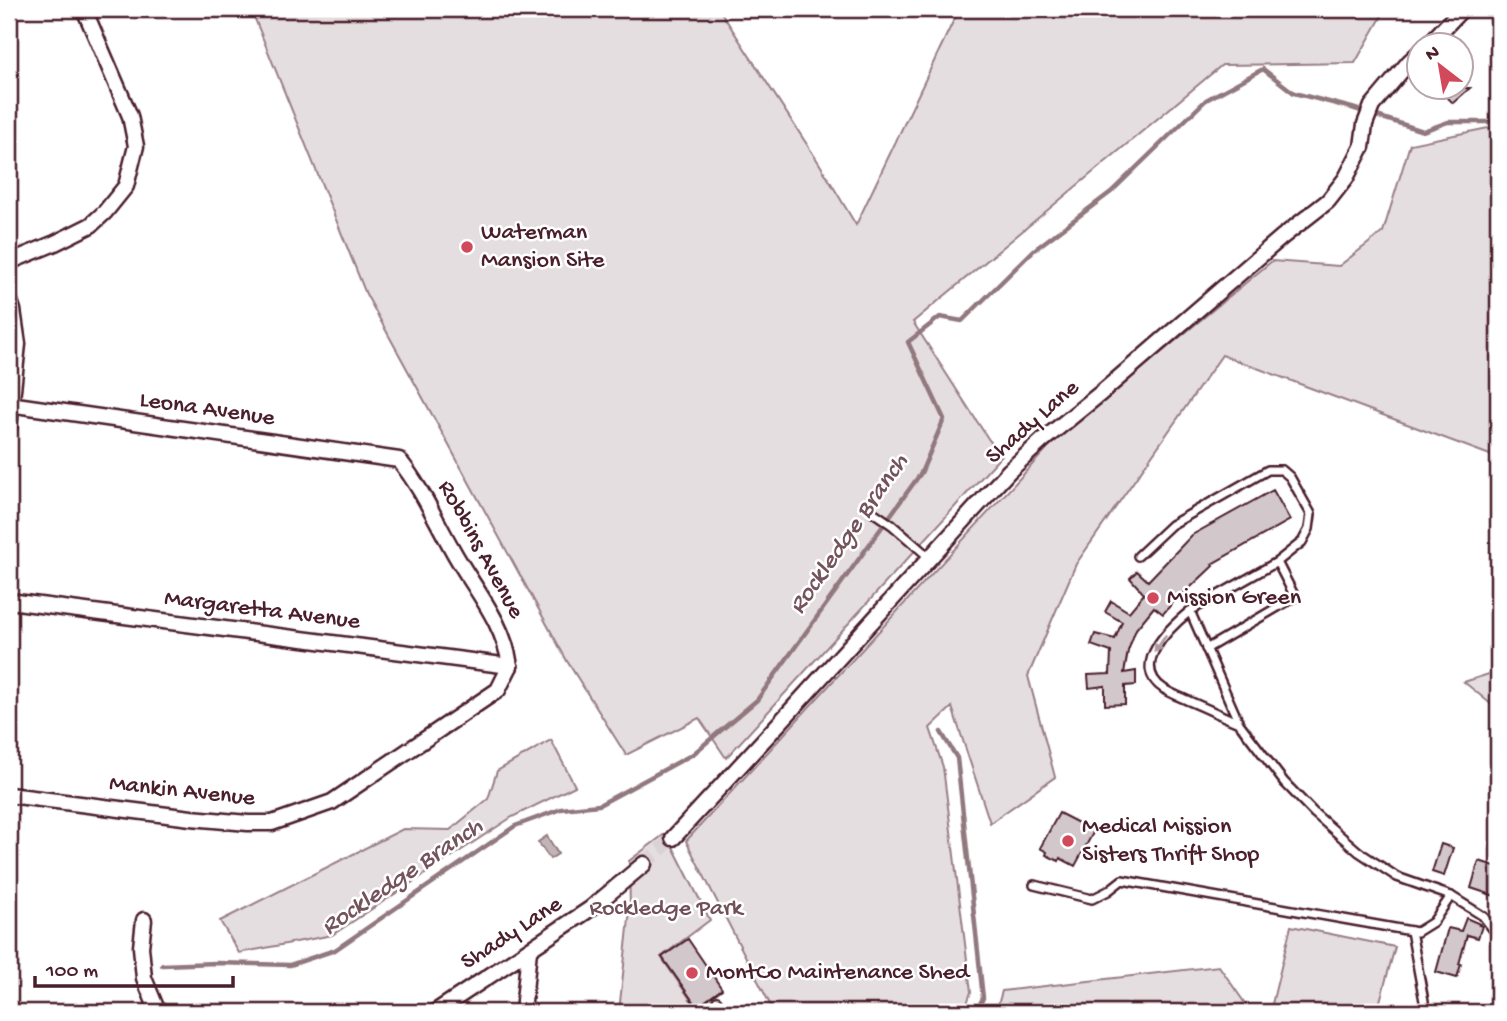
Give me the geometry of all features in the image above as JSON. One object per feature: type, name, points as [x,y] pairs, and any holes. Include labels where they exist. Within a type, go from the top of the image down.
[{"type":"street","points":[[9,262],[91,225],[126,186],[136,146],[130,116],[85,9]]},
{"type":"street","points":[[1440,32],[1462,9]]},
{"type":"street","name":"Shady Lane","points":[[673,838],[1009,471],[1282,237],[1328,201],[1346,178],[1362,148],[1365,124],[1372,106],[1406,66]]},
{"type":"street","points":[[9,298],[18,344],[9,427]]},
{"type":"street","name":"Leona Avenue","points":[[10,404],[400,460]]},
{"type":"street","name":"Robbins Avenue","points":[[400,460],[413,477],[453,551],[496,621],[508,649],[510,666]]},
{"type":"street","name":"Margaretta Avenue","points":[[9,601],[510,666]]},
{"type":"street","name":"Mankin Avenue","points":[[9,795],[191,818],[272,823],[332,802],[498,690],[510,666]]},
{"type":"street","name":"Shady Lane","points":[[435,1012],[590,909],[644,864]]},
{"type":"street","points":[[144,920],[141,947],[144,978],[158,1012]]},
{"type":"street","points":[[523,1012],[529,950]]},
{"type":"lane","points":[[1138,556],[1171,525],[1268,470],[1282,470],[1290,477],[1311,514],[1309,529],[1302,542],[1277,562],[1190,611],[1171,627],[1151,656],[1150,668],[1154,679],[1164,690],[1239,723]]},
{"type":"lane","points":[[873,512],[930,559]]},
{"type":"lane","points":[[1206,649],[1295,597],[1277,562]]},
{"type":"lane","points":[[1190,611],[1239,723],[1284,782],[1314,813],[1359,852],[1397,877],[1451,896],[1483,916],[1498,932]]},
{"type":"lane","points":[[1034,885],[1092,899],[1122,880],[1417,932],[1433,922],[1451,896]]},
{"type":"lane","points":[[1411,931],[1424,1012]]},
{"type":"lane","points":[[717,1001],[722,1012]]},
{"type":"green space","points":[[251,9],[719,9],[856,225],[959,9],[1369,9],[1382,16],[1355,63],[1222,65],[913,322],[989,440],[1002,455],[726,758],[699,718],[626,755],[567,661],[366,294]]},
{"type":"green space","points":[[1498,126],[1498,458],[1222,355],[1076,564],[1028,676],[1055,777],[990,823],[952,707],[930,728],[943,767],[971,992],[964,1012],[774,1012],[686,841],[1053,442],[1272,261],[1339,266],[1383,232],[1410,144]]},
{"type":"green space","points":[[1498,671],[1498,710],[1464,682]]},
{"type":"green space","points":[[551,740],[575,786],[512,817],[332,935],[239,953],[220,921],[403,829],[450,830],[488,799],[497,771]]},
{"type":"green space","name":"Rockledge Park","points":[[666,833],[710,920],[661,957],[699,1012],[619,1012],[630,909],[629,861]]},
{"type":"green space","points":[[1291,926],[1395,947],[1377,1012],[1282,1012],[1272,1004]]},
{"type":"green space","points":[[1219,966],[1251,1012],[996,1012],[1002,991]]},
{"type":"shaded area","points":[[547,836],[558,854],[550,859],[538,842]]},
{"type":"building","name":"Mission Green","points":[[1273,490],[1290,520],[1212,564],[1213,566],[1163,614],[1154,607],[1136,629],[1128,651],[1124,673],[1136,671],[1136,685],[1125,686],[1125,704],[1105,705],[1105,686],[1089,688],[1088,675],[1110,674],[1111,652],[1091,645],[1095,634],[1115,639],[1122,622],[1105,612],[1111,601],[1129,612],[1144,594],[1130,578],[1137,571],[1148,581],[1192,535]]},
{"type":"building","points":[[1059,813],[1094,831],[1075,866],[1060,858],[1059,861],[1046,855],[1047,852],[1040,848]]},
{"type":"building","points":[[1441,844],[1453,848],[1444,876],[1432,872]]},
{"type":"building","points":[[1479,861],[1498,867],[1498,897],[1471,888]]},
{"type":"building","points":[[1466,918],[1482,926],[1478,938],[1467,935],[1457,978],[1436,972],[1448,928],[1461,931]]},
{"type":"building","name":"MontCo Maintenance Shed","points":[[688,939],[722,989],[697,1007],[662,957]]},
{"type":"waterway","name":"Rockledge Branch","points":[[162,965],[290,965],[335,950],[515,826],[561,809],[599,805],[693,754],[757,700],[921,473],[944,419],[908,342],[940,317],[962,321],[1034,250],[1111,192],[1206,100],[1263,69],[1294,93],[1423,131],[1448,122],[1498,122]]},
{"type":"waterway","points":[[941,732],[957,758],[983,998],[976,1012]]},
{"type":"tunnel","points":[[644,864],[673,838]]},
{"type":"place","name":"Waterman Mansion Site","points":[[467,247]]},
{"type":"place","name":"Mission Green","points":[[1153,598]]},
{"type":"place","name":"Medical Mission Sisters Thrift Shop","points":[[1068,841]]},
{"type":"place","name":"MontCo Maintenance Shed","points":[[692,973]]}]
